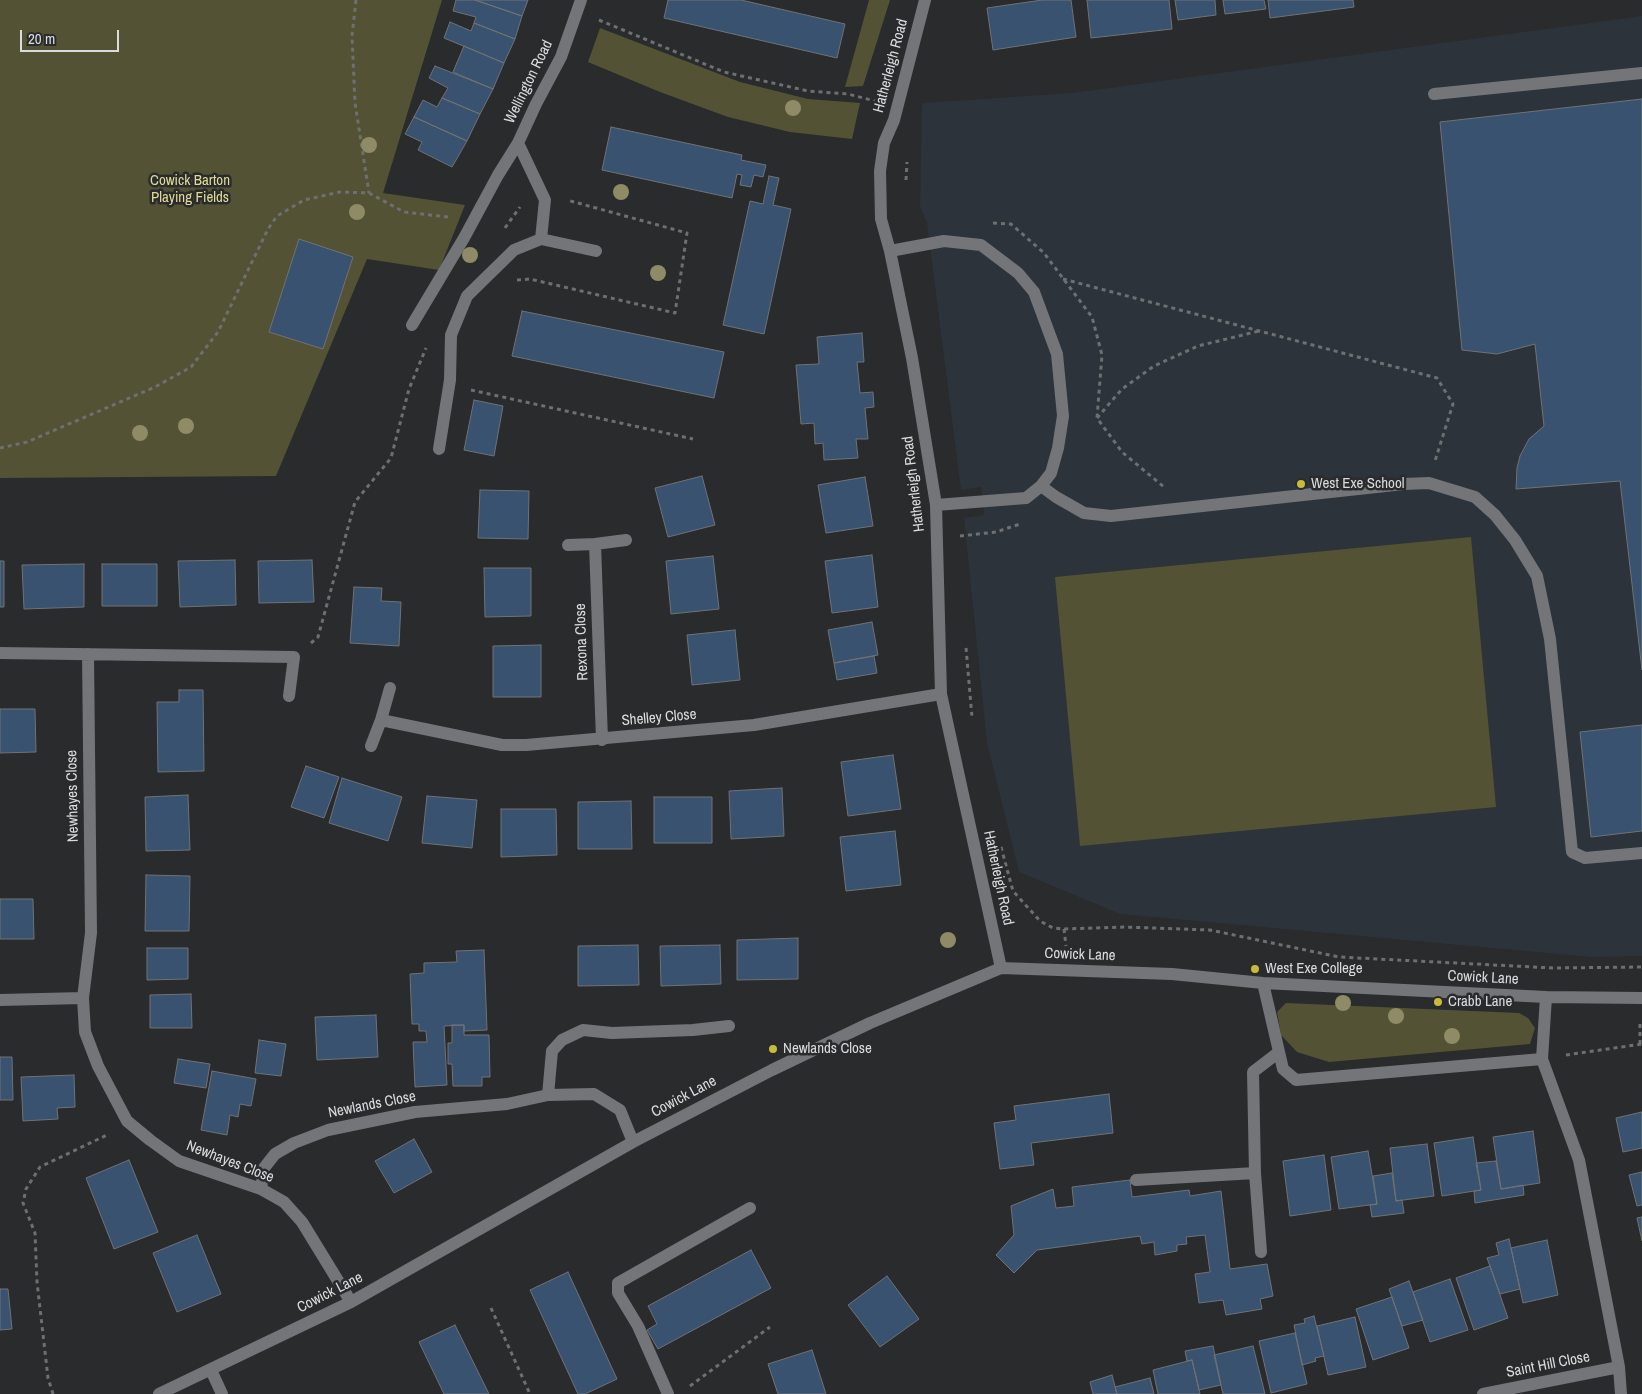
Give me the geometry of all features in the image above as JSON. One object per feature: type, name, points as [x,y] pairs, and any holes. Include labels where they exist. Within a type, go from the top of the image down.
[{"type":"street","name":"Wellington Road","points":[[541,239],[544,200],[518,143],[561,57],[581,0]]},
{"type":"street","name":"Hatherleigh Road","points":[[925,0],[894,120],[884,143],[880,171],[881,219],[890,251],[912,358],[936,505],[941,694],[1001,968]]},
{"type":"street","points":[[1434,94],[1642,73]]},
{"type":"street","points":[[412,325],[518,143]]},
{"type":"street","points":[[439,449],[450,380],[451,335],[467,296],[514,250],[541,239],[596,251]]},
{"type":"street","points":[[890,251],[944,241],[981,245],[1018,273],[1034,292],[1057,354],[1062,416],[1058,448],[1051,473],[1041,486],[1026,498],[936,505]]},
{"type":"street","points":[[1041,486],[1084,513],[1111,516],[1404,484],[1428,483],[1475,497],[1495,515],[1515,540],[1537,576],[1550,639],[1572,852],[1586,858],[1642,853]]},
{"type":"street","points":[[568,545],[626,540]]},
{"type":"street","name":"Rexona Close","points":[[595,544],[602,740]]},
{"type":"street","points":[[0,653],[294,657],[289,696]]},
{"type":"street","name":"Newhayes Close","points":[[88,654],[91,933],[83,998],[85,1032],[98,1066],[128,1122],[179,1161],[261,1189],[284,1202],[302,1222],[351,1302]]},
{"type":"street","points":[[371,746],[390,688]]},
{"type":"street","name":"Shelley Close","points":[[381,720],[502,745],[526,745],[602,740],[754,725],[941,694]]},
{"type":"street","name":"Cowick Lane","points":[[159,1394],[351,1302],[634,1142],[772,1070],[852,1032],[1001,968],[1172,974],[1263,983],[1546,997],[1642,998]]},
{"type":"street","points":[[1263,983],[1283,1069],[1296,1080],[1542,1059]]},
{"type":"street","points":[[1546,997],[1542,1059],[1579,1160],[1618,1367],[1621,1394]]},
{"type":"street","points":[[0,1000],[83,998]]},
{"type":"street","points":[[548,1096],[552,1051],[562,1040],[583,1030],[612,1033],[693,1030],[729,1026]]},
{"type":"street","points":[[1261,1252],[1255,1172],[1253,1072],[1279,1052]]},
{"type":"street","name":"Newlands Close","points":[[261,1189],[264,1168],[275,1154],[294,1142],[328,1130],[415,1112],[507,1104],[548,1096],[594,1094],[620,1110],[634,1142]]},
{"type":"street","points":[[1136,1180],[1255,1172]]},
{"type":"street","points":[[668,1394],[638,1326],[618,1293],[618,1283],[750,1208]]},
{"type":"street","name":"Saint Hill Close","points":[[1483,1394],[1618,1367]]},
{"type":"street","points":[[211,1370],[222,1394]]},
{"type":"path","points":[[356,0],[352,36],[355,103],[369,193]]},
{"type":"path","points":[[577,14],[604,22],[724,72],[808,91],[848,94],[884,104]]},
{"type":"path","points":[[906,181],[908,162]]},
{"type":"path","points":[[0,448],[27,442],[155,387],[191,367],[218,332],[268,229],[277,216],[304,200],[340,192],[369,193],[404,212],[475,219]]},
{"type":"path","points":[[501,233],[521,204],[544,200]]},
{"type":"path","points":[[1063,279],[1437,378],[1453,404],[1428,483]]},
{"type":"path","points":[[1097,418],[1122,389],[1154,366],[1198,346],[1260,331]]},
{"type":"path","points":[[294,657],[318,637],[355,502],[391,458],[409,389],[427,346]]},
{"type":"path","points":[[450,380],[475,392],[693,439]]},
{"type":"path","points":[[965,642],[973,719]]},
{"type":"path","points":[[1000,843],[1013,891],[1040,921],[1053,928],[1064,930],[1124,927],[1210,930],[1339,957],[1552,968],[1642,967]]},
{"type":"path","points":[[1542,1059],[1642,1044]]},
{"type":"path","points":[[53,1394],[48,1378],[37,1282],[35,1233],[23,1203],[26,1188],[40,1167],[107,1136],[128,1122]]},
{"type":"path","points":[[491,1308],[530,1394]]},
{"type":"path","points":[[686,1390],[770,1327]]},
{"type":"shaded area","name":"West Exe School","points":[[1642,16],[1642,956],[1591,957],[1120,914],[1019,872],[987,743],[964,518],[984,515],[983,501],[981,487],[961,490],[927,223],[920,207],[922,103],[1072,93]]},
{"type":"green space","name":"Cowick Barton Playing Fields","points":[[0,0],[442,0],[383,193],[465,205],[439,270],[367,259],[276,476],[0,478]]},
{"type":"green space","points":[[869,0],[890,0],[863,86],[845,87]]},
{"type":"green space","points":[[600,28],[740,82],[808,99],[860,103],[852,139],[790,132],[728,117],[660,92],[588,62]]},
{"type":"green space","points":[[1471,537],[1496,807],[1080,846],[1055,577]]},
{"type":"green space","points":[[1286,1003],[1519,1013],[1528,1018],[1535,1028],[1530,1044],[1329,1062],[1297,1052],[1281,1035],[1277,1012]]},
{"type":"building","points":[[456,0],[475,0],[522,16],[515,39],[474,23],[476,17],[453,11]]},
{"type":"building","points":[[475,0],[528,0],[522,16]]},
{"type":"building","points":[[668,0],[741,0],[845,24],[837,58],[664,18]]},
{"type":"building","points":[[1042,0],[1071,0],[1076,37],[993,50],[987,8]]},
{"type":"building","points":[[1087,0],[1169,0],[1172,29],[1091,38]]},
{"type":"building","points":[[1175,0],[1215,0],[1216,15],[1178,20]]},
{"type":"building","points":[[1223,0],[1264,0],[1266,9],[1225,14]]},
{"type":"building","points":[[1268,0],[1353,0],[1354,7],[1270,18]]},
{"type":"building","points":[[450,22],[471,31],[474,23],[515,39],[504,63],[444,38]]},
{"type":"building","points":[[464,46],[504,63],[493,89],[453,72]]},
{"type":"building","points":[[435,66],[493,89],[480,114],[442,98],[448,88],[429,78]]},
{"type":"building","points":[[442,98],[480,114],[467,141],[414,117],[423,100],[437,107]]},
{"type":"building","points":[[1642,99],[1642,670],[1620,481],[1516,489],[1517,468],[1520,456],[1529,439],[1544,426],[1535,344],[1497,354],[1462,350],[1440,122]]},
{"type":"building","points":[[414,117],[467,141],[452,167],[418,150],[422,142],[405,134]]},
{"type":"building","points":[[611,127],[742,155],[741,160],[766,165],[763,177],[754,175],[751,187],[740,185],[742,175],[737,174],[732,198],[602,170]]},
{"type":"building","points":[[769,176],[779,178],[773,205],[791,209],[764,334],[723,325],[750,201],[763,204]]},
{"type":"building","points":[[299,239],[353,257],[323,349],[269,332]]},
{"type":"building","points":[[522,311],[724,352],[714,398],[512,356]]},
{"type":"building","points":[[862,333],[864,362],[857,362],[860,393],[873,392],[874,407],[865,408],[868,439],[856,439],[858,458],[824,460],[823,443],[815,444],[814,423],[801,424],[796,365],[819,364],[817,337]]},
{"type":"building","points":[[474,400],[503,406],[494,456],[464,450]]},
{"type":"building","points":[[702,476],[715,525],[668,537],[655,488]]},
{"type":"building","points":[[865,477],[873,526],[826,533],[818,485]]},
{"type":"building","points":[[480,490],[529,491],[528,539],[478,538]]},
{"type":"building","points":[[872,555],[878,607],[832,613],[825,561]]},
{"type":"building","points":[[713,556],[719,609],[671,614],[666,561]]},
{"type":"building","points":[[235,560],[236,605],[180,607],[178,561]]},
{"type":"building","points":[[312,560],[314,602],[259,603],[258,561]]},
{"type":"building","points":[[0,561],[4,561],[4,607],[0,607]]},
{"type":"building","points":[[84,564],[84,607],[24,609],[22,565]]},
{"type":"building","points":[[102,564],[157,564],[157,606],[102,606]]},
{"type":"building","points":[[484,568],[531,568],[531,616],[485,617]]},
{"type":"building","points":[[354,587],[382,588],[381,601],[401,602],[399,646],[350,643]]},
{"type":"building","points":[[872,622],[878,655],[834,663],[828,630]]},
{"type":"building","points":[[735,630],[740,680],[692,685],[687,635]]},
{"type":"building","points":[[541,645],[541,697],[493,697],[493,646]]},
{"type":"building","points":[[874,656],[877,673],[837,680],[834,663]]},
{"type":"building","points":[[179,690],[203,690],[204,771],[158,772],[157,702],[179,702]]},
{"type":"building","points":[[0,709],[35,709],[36,752],[0,753]]},
{"type":"building","points":[[1642,725],[1642,831],[1591,837],[1580,732]]},
{"type":"building","points":[[893,755],[901,809],[848,816],[841,762]]},
{"type":"building","points":[[306,766],[339,777],[324,818],[291,807]]},
{"type":"building","points":[[342,778],[402,797],[388,841],[329,823]]},
{"type":"building","points":[[782,788],[784,836],[731,839],[729,791]]},
{"type":"building","points":[[188,795],[190,850],[146,851],[145,797]]},
{"type":"building","points":[[427,796],[477,800],[472,848],[422,843]]},
{"type":"building","points":[[654,797],[712,797],[712,843],[654,843]]},
{"type":"building","points":[[631,801],[632,849],[578,849],[578,802]]},
{"type":"building","points":[[501,809],[556,809],[557,855],[501,857]]},
{"type":"building","points":[[895,831],[901,885],[846,891],[840,837]]},
{"type":"building","points":[[146,875],[190,876],[189,931],[145,931]]},
{"type":"building","points":[[0,899],[33,899],[34,939],[0,939]]},
{"type":"building","points":[[798,938],[798,979],[737,980],[737,940]]},
{"type":"building","points":[[638,945],[639,985],[578,986],[578,946]]},
{"type":"building","points":[[720,945],[721,984],[661,986],[660,946]]},
{"type":"building","points":[[147,948],[188,948],[188,979],[147,980]]},
{"type":"building","points":[[484,950],[487,1030],[464,1031],[464,1025],[444,1026],[447,1085],[415,1087],[413,1042],[427,1042],[426,1031],[419,1031],[419,1024],[412,1024],[410,974],[424,973],[424,963],[457,962],[456,951]]},
{"type":"building","points":[[191,994],[192,1028],[150,1028],[150,995]]},
{"type":"building","points":[[376,1015],[378,1057],[317,1060],[315,1017]]},
{"type":"building","points":[[452,1025],[464,1025],[464,1035],[489,1035],[490,1077],[482,1077],[482,1086],[453,1086],[452,1064],[448,1064],[448,1043],[452,1043]]},
{"type":"building","points":[[259,1040],[286,1044],[281,1076],[255,1073]]},
{"type":"building","points":[[0,1057],[12,1057],[13,1100],[0,1100]]},
{"type":"building","points":[[178,1059],[210,1064],[206,1088],[174,1083]]},
{"type":"building","points":[[212,1071],[256,1079],[251,1106],[240,1104],[238,1117],[230,1115],[227,1135],[201,1130]]},
{"type":"building","points":[[74,1075],[75,1107],[57,1108],[58,1119],[23,1121],[21,1077]]},
{"type":"building","points":[[1109,1094],[1113,1133],[1031,1143],[1034,1165],[1000,1169],[994,1123],[1016,1120],[1014,1106]]},
{"type":"building","points":[[1642,1112],[1642,1148],[1623,1152],[1616,1118]]},
{"type":"building","points":[[1533,1131],[1540,1183],[1501,1189],[1493,1137]]},
{"type":"building","points":[[1473,1137],[1481,1190],[1442,1196],[1434,1143]]},
{"type":"building","points":[[414,1139],[432,1172],[394,1193],[375,1161]]},
{"type":"building","points":[[1427,1144],[1434,1196],[1396,1201],[1390,1148]]},
{"type":"building","points":[[1368,1151],[1377,1204],[1339,1209],[1331,1157]]},
{"type":"building","points":[[1324,1155],[1331,1210],[1290,1216],[1283,1161]]},
{"type":"building","points":[[129,1160],[158,1232],[114,1249],[86,1178]]},
{"type":"building","points":[[1496,1161],[1501,1189],[1523,1185],[1524,1195],[1475,1203],[1474,1191],[1481,1190],[1476,1163]]},
{"type":"building","points":[[1642,1172],[1642,1205],[1637,1206],[1629,1175]]},
{"type":"building","points":[[1392,1173],[1396,1201],[1402,1200],[1404,1213],[1372,1217],[1370,1205],[1377,1204],[1373,1176]]},
{"type":"building","points":[[1130,1180],[1132,1197],[1189,1190],[1190,1196],[1221,1191],[1230,1269],[1267,1264],[1273,1296],[1260,1299],[1262,1309],[1226,1315],[1223,1300],[1199,1303],[1195,1274],[1210,1272],[1205,1235],[1186,1237],[1187,1244],[1177,1245],[1177,1251],[1155,1255],[1154,1242],[1142,1244],[1140,1236],[1037,1250],[1014,1273],[996,1255],[1014,1235],[1011,1206],[1053,1189],[1056,1208],[1074,1206],[1072,1187]]},
{"type":"building","points":[[1642,1217],[1642,1241],[1637,1218]]},
{"type":"building","points":[[197,1235],[221,1294],[177,1312],[153,1253]]},
{"type":"building","points":[[1509,1239],[1520,1289],[1500,1294],[1487,1258],[1499,1255],[1496,1243]]},
{"type":"building","points":[[1547,1240],[1558,1295],[1523,1303],[1511,1248]]},
{"type":"building","points":[[751,1250],[771,1288],[658,1349],[647,1330],[657,1324],[648,1306]]},
{"type":"building","points":[[1490,1266],[1508,1318],[1474,1330],[1456,1278]]},
{"type":"building","points":[[568,1272],[617,1379],[585,1394],[578,1394],[530,1290]]},
{"type":"building","points":[[887,1276],[919,1319],[880,1347],[848,1305]]},
{"type":"building","points":[[1450,1279],[1468,1330],[1430,1342],[1413,1292]]},
{"type":"building","points":[[1409,1281],[1423,1320],[1402,1326],[1389,1289]]},
{"type":"building","points":[[0,1289],[8,1289],[12,1329],[0,1330]]},
{"type":"building","points":[[1392,1297],[1409,1348],[1373,1360],[1356,1309]]},
{"type":"building","points":[[1314,1316],[1324,1356],[1315,1358],[1316,1361],[1302,1365],[1294,1325],[1305,1323],[1304,1319]]},
{"type":"building","points":[[1355,1317],[1366,1367],[1328,1375],[1317,1326]]},
{"type":"building","points":[[455,1325],[489,1394],[444,1394],[419,1342]]},
{"type":"building","points":[[1295,1333],[1307,1384],[1271,1393],[1259,1341]]},
{"type":"building","points":[[1213,1346],[1221,1385],[1199,1390],[1192,1360],[1187,1361],[1185,1351]]},
{"type":"building","points":[[1253,1346],[1265,1394],[1223,1394],[1214,1355]]},
{"type":"building","points":[[812,1350],[826,1394],[778,1394],[768,1364]]},
{"type":"building","points":[[1192,1360],[1200,1394],[1158,1394],[1153,1370]]},
{"type":"building","points":[[1112,1375],[1117,1394],[1093,1394],[1090,1382]]},
{"type":"building","points":[[1150,1378],[1154,1394],[1117,1394],[1115,1387]]},
{"type":"place","name":"West Exe School","points":[[1301,484]]},
{"type":"place","name":"West Exe College","points":[[1255,969]]},
{"type":"place","name":"Crabb Lane","points":[[1438,1002]]},
{"type":"place","name":"Newlands Close","points":[[773,1049]]}]
